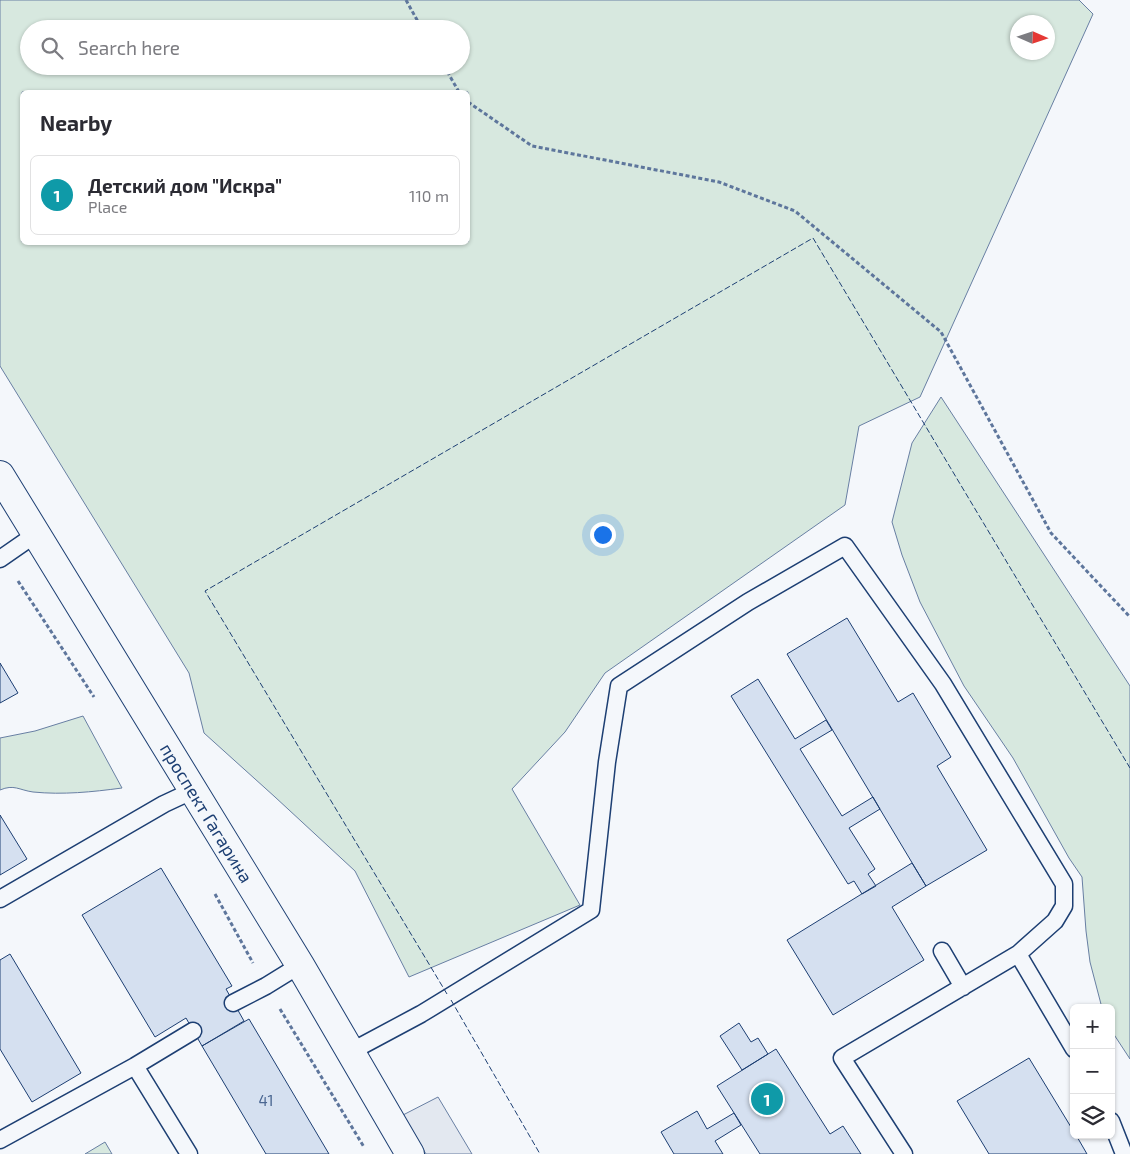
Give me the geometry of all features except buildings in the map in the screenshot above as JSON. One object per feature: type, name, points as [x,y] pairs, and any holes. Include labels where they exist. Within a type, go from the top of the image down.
[{"type":"street","name":"проспект Гагарина","points":[[0,474],[300,965],[410,1154]]},
{"type":"lane","points":[[1,558],[36,534]]},
{"type":"lane","points":[[350,1052],[422,1014],[591,910],[607,762],[619,686],[748,602],[845,546],[943,684],[1064,884],[1064,906],[1055,921],[1018,954],[842,1058],[904,1154]]},
{"type":"lane","points":[[0,899],[164,804],[194,790]]},
{"type":"lane","points":[[942,951],[963,987]]},
{"type":"lane","points":[[1018,954],[1073,1049]]},
{"type":"lane","points":[[233,1003],[300,965]]},
{"type":"lane","points":[[0,1140],[135,1066],[193,1031]]},
{"type":"lane","points":[[135,1066],[189,1154]]},
{"type":"lane","points":[[1115,1131],[1124,1154]]},
{"type":"path","points":[[406,0],[417,20]]},
{"type":"path","points":[[449,75],[458,90]]},
{"type":"path","points":[[470,103],[532,146],[719,182],[795,211],[941,332],[1051,533],[1130,617]]},
{"type":"path","points":[[1,558],[94,697]]},
{"type":"path","points":[[213,890],[266,986],[369,1154]]},
{"type":"shaded area","points":[[0,0],[1079,0],[1093,14],[920,397],[859,426],[845,505],[605,673],[565,732],[512,789],[580,905],[409,977],[355,871],[204,733],[189,673],[0,366]]},
{"type":"shaded area","points":[[941,397],[1130,686],[1130,1059],[1115,1036],[1115,1004],[1101,1004],[1090,962],[1082,877],[1069,858],[1013,758],[964,686],[920,602],[902,555],[892,522],[912,443]]},
{"type":"shaded area","points":[[83,716],[122,788],[66,793],[33,792],[13,787],[0,790],[0,738],[35,731]]},
{"type":"shaded area","points":[[438,1097],[472,1154],[426,1154],[403,1115]]},
{"type":"shaded area","points":[[105,1142],[112,1154],[85,1154]]},
{"type":"fence","points":[[447,994],[205,591],[813,238],[1130,768]]},
{"type":"fence","points":[[451,1000],[540,1154]]},
{"type":"place","name":"Детский дом \"Искра\"","points":[[767,1099]]}]
